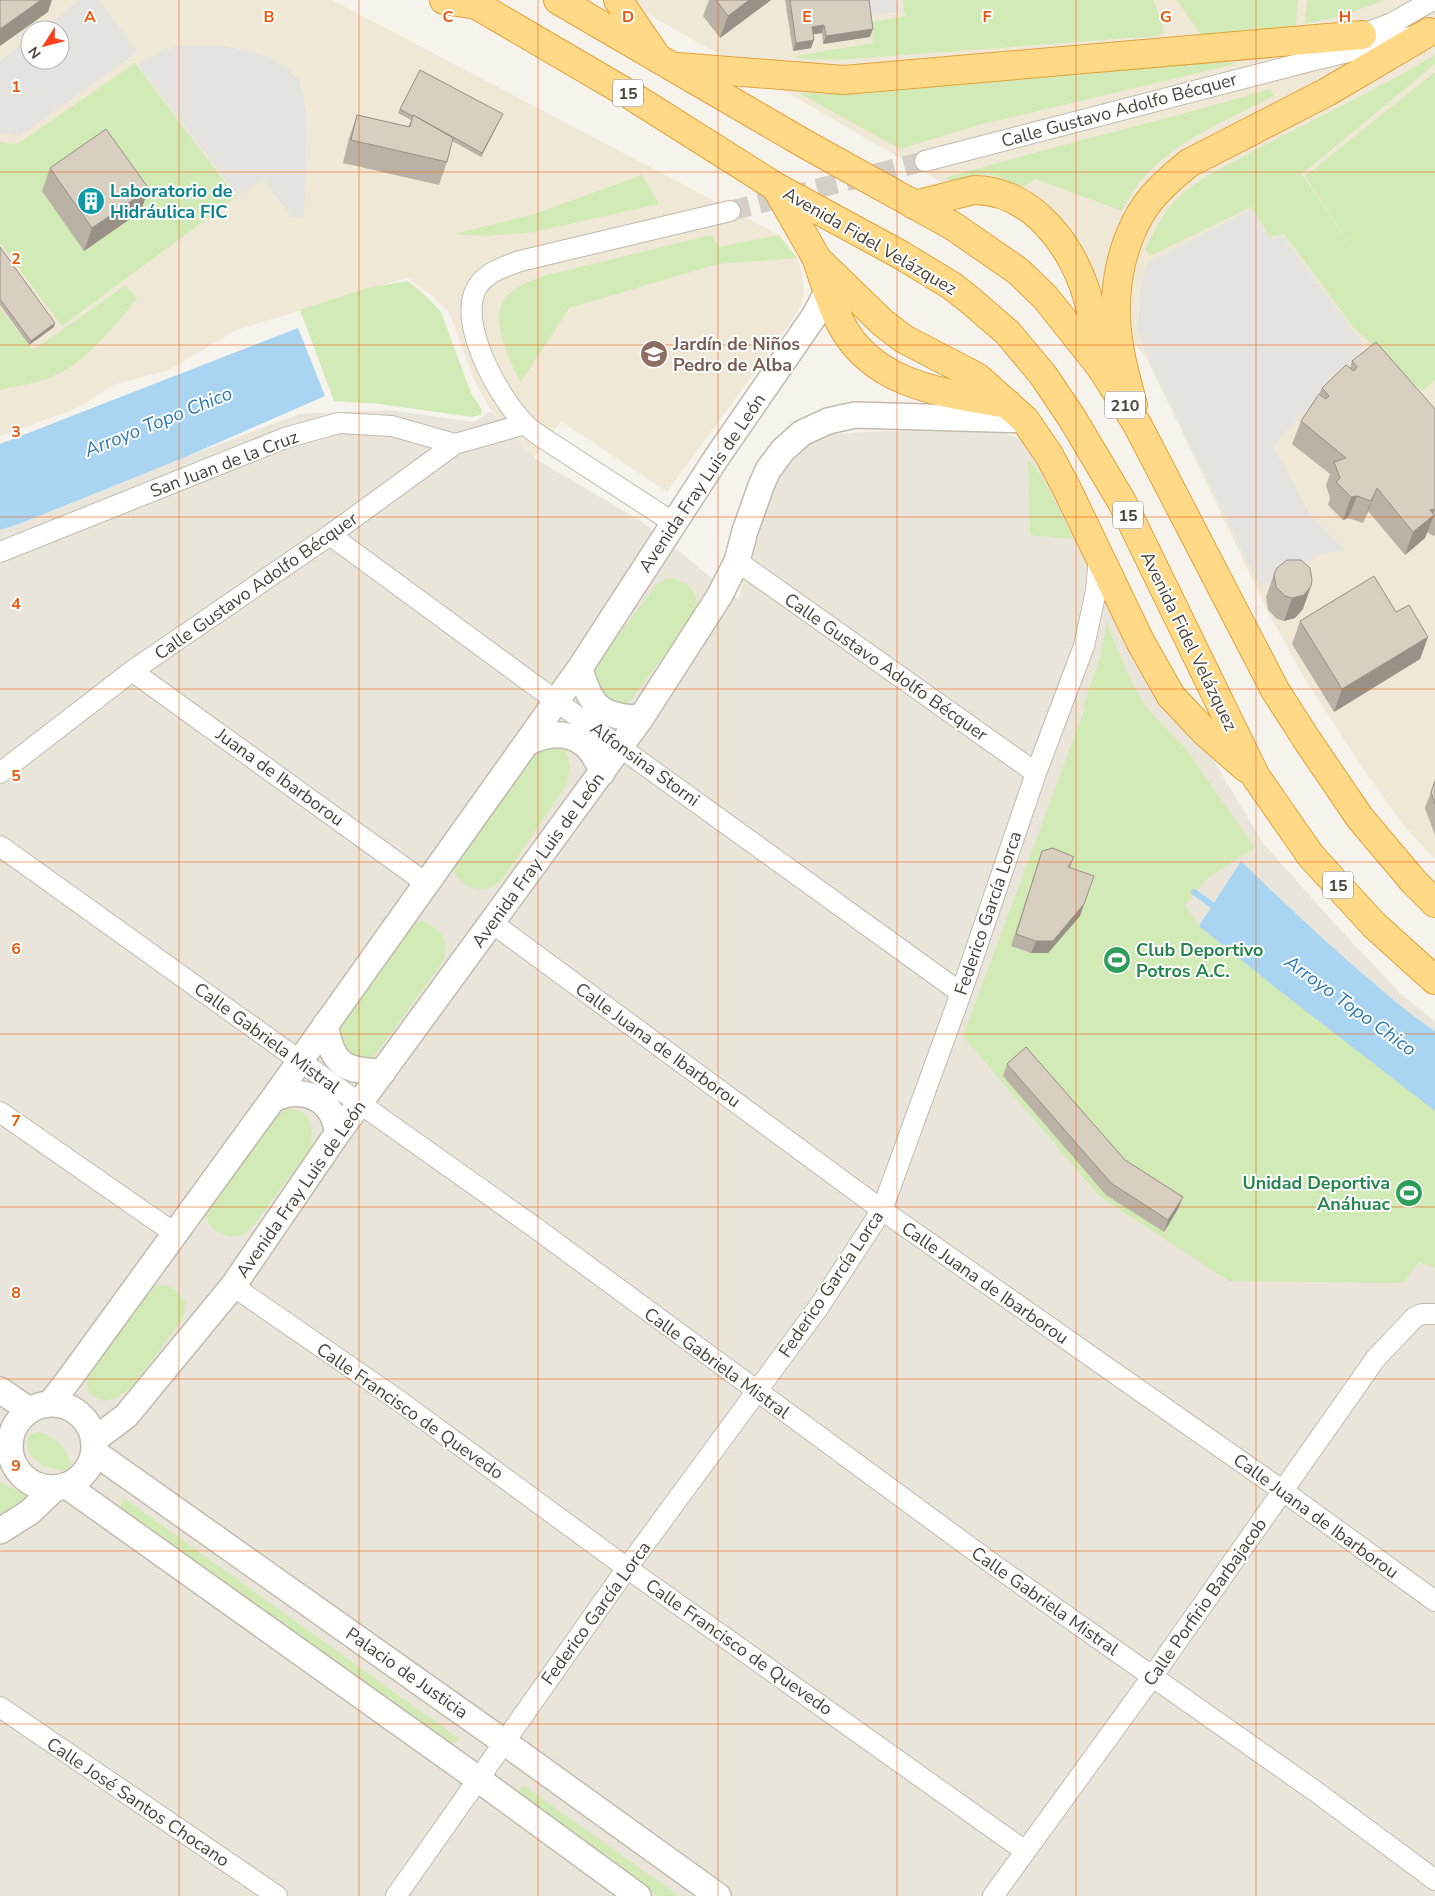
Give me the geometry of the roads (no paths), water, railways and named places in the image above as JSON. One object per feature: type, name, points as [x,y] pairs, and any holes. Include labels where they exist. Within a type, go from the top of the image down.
[{"type":"highway","name":"15","points":[[444,0],[473,3]]},
{"type":"highway","name":"210","points":[[558,0],[665,63],[953,226],[1018,271],[1045,297],[1100,366],[1137,424],[1229,603],[1281,699],[1360,818],[1414,882],[1435,903]]},
{"type":"highway","points":[[618,0],[665,63],[844,80],[1362,34]]},
{"type":"highway","name":"Avenida Fidel Velázquez","points":[[473,3],[632,96],[776,186],[901,255],[952,286],[1008,333],[1043,375],[1072,418],[1122,502],[1256,777],[1311,856],[1374,925],[1435,980]]},
{"type":"highway","points":[[1137,424],[1119,345],[1115,310],[1124,252],[1142,211],[1174,175],[1189,163],[1326,92],[1432,30]]},
{"type":"highway","points":[[776,186],[817,259],[827,292],[841,325],[854,344],[873,363],[896,377],[927,389],[1016,412]]},
{"type":"highway","points":[[914,205],[974,190],[984,190],[1010,197],[1045,221],[1063,244],[1081,281],[1090,306],[1100,366]]},
{"type":"highway","points":[[817,259],[862,300],[883,323],[904,339],[977,377],[1016,412],[1049,455],[1068,489],[1150,660],[1171,696],[1205,732],[1256,777]]},
{"type":"street","name":"Calle Gustavo Adolfo Bécquer","points":[[1314,60],[1328,48],[1392,22],[1433,0]]},
{"type":"street","name":"Calle Gustavo Adolfo Bécquer","points":[[925,161],[1432,30]]},
{"type":"street","points":[[674,523],[540,436],[525,424],[494,380],[478,344],[472,321],[472,300],[483,279],[499,268],[520,261],[730,211]]},
{"type":"street","name":"Avenida Fray Luis de León","points":[[39,1407],[70,1378],[273,1099],[527,744],[580,668],[717,457],[815,315],[827,292]]},
{"type":"street","name":"Avenida Fray Luis de León","points":[[94,1446],[126,1416],[233,1286],[336,1134],[360,1104],[641,718],[720,595],[737,562],[751,514],[768,470],[783,450],[802,433],[828,421],[855,416],[1016,412]]},
{"type":"street","name":"San Juan de la Cruz","points":[[0,552],[285,438],[339,423],[392,426],[455,444]]},
{"type":"street","name":"Calle Gustavo Adolfo Bécquer","points":[[0,773],[132,671],[330,535],[455,444],[525,424]]},
{"type":"street","name":"Alfonsina Storni","points":[[330,535],[556,701],[621,746],[961,993]]},
{"type":"street","name":"Federico García Lorca","points":[[396,1896],[627,1568],[818,1308],[882,1210],[961,993],[1036,773],[1084,646],[1096,591],[1099,555]]},
{"type":"street","name":"Calle Gustavo Adolfo Bécquer","points":[[737,562],[1036,773]]},
{"type":"street","points":[[580,668],[584,686],[591,700],[601,708],[622,718],[641,718]]},
{"type":"street","name":"Juana de Ibarborou","points":[[132,671],[427,884]]},
{"type":"street","points":[[527,744],[540,737],[553,734],[574,738],[593,752],[602,773]]},
{"type":"street","name":"Calle Gabriela Mistral","points":[[0,846],[537,1229],[756,1392],[994,1565],[1315,1791],[1435,1880]]},
{"type":"street","name":"Calle Juana de Ibarborou","points":[[491,922],[882,1210],[1283,1491],[1435,1601]]},
{"type":"street","points":[[325,1025],[329,1043],[342,1065],[353,1070],[383,1072]]},
{"type":"street","points":[[273,1099],[285,1093],[297,1092],[315,1097],[324,1104],[332,1115],[336,1126],[336,1134]]},
{"type":"street","points":[[0,1112],[174,1233]]},
{"type":"street","name":"Calle Francisco de Quevedo","points":[[233,1286],[398,1400],[627,1568],[1025,1851]]},
{"type":"street","name":"Calle Porfirio Barbajacob","points":[[993,1896],[1152,1677],[1376,1358],[1410,1322],[1428,1314]]},
{"type":"street","points":[[70,1378],[70,1387],[78,1401],[95,1415],[104,1418],[126,1416]]},
{"type":"street","points":[[0,1390],[39,1407]]},
{"type":"street","points":[[62,1405],[74,1410],[84,1418],[91,1428],[94,1446],[91,1464],[77,1481],[60,1487],[41,1487],[24,1477],[13,1461],[5,1443],[20,1418],[39,1407],[62,1405]]},
{"type":"street","name":"Palacio de Justicia","points":[[94,1446],[718,1896]]},
{"type":"street","points":[[0,1531],[30,1512],[60,1487]]},
{"type":"street","points":[[60,1487],[478,1779],[638,1896]]},
{"type":"street","name":"Calle José Santos Chocano","points":[[0,1707],[277,1896]]},
{"type":"water","points":[[298,328],[325,396],[183,458],[0,530],[0,444]]},
{"type":"water","points":[[1241,861],[1357,969],[1435,1031],[1435,1111],[1199,926]]},
{"type":"waterway","name":"Arroyo Topo Chico","points":[[1194,892],[1219,910]]},
{"type":"tunnel","points":[[730,211],[925,161]]},
{"type":"place","name":"Laboratorio de Hidráulica FIC","points":[[91,201]]},
{"type":"place","name":"Jardín de Niños Pedro de Alba","points":[[654,354]]},
{"type":"place","name":"Club Deportivo Potros A.C.","points":[[1117,960]]},
{"type":"place","name":"Unidad Deportiva Anáhuac","points":[[1409,1193]]}]
